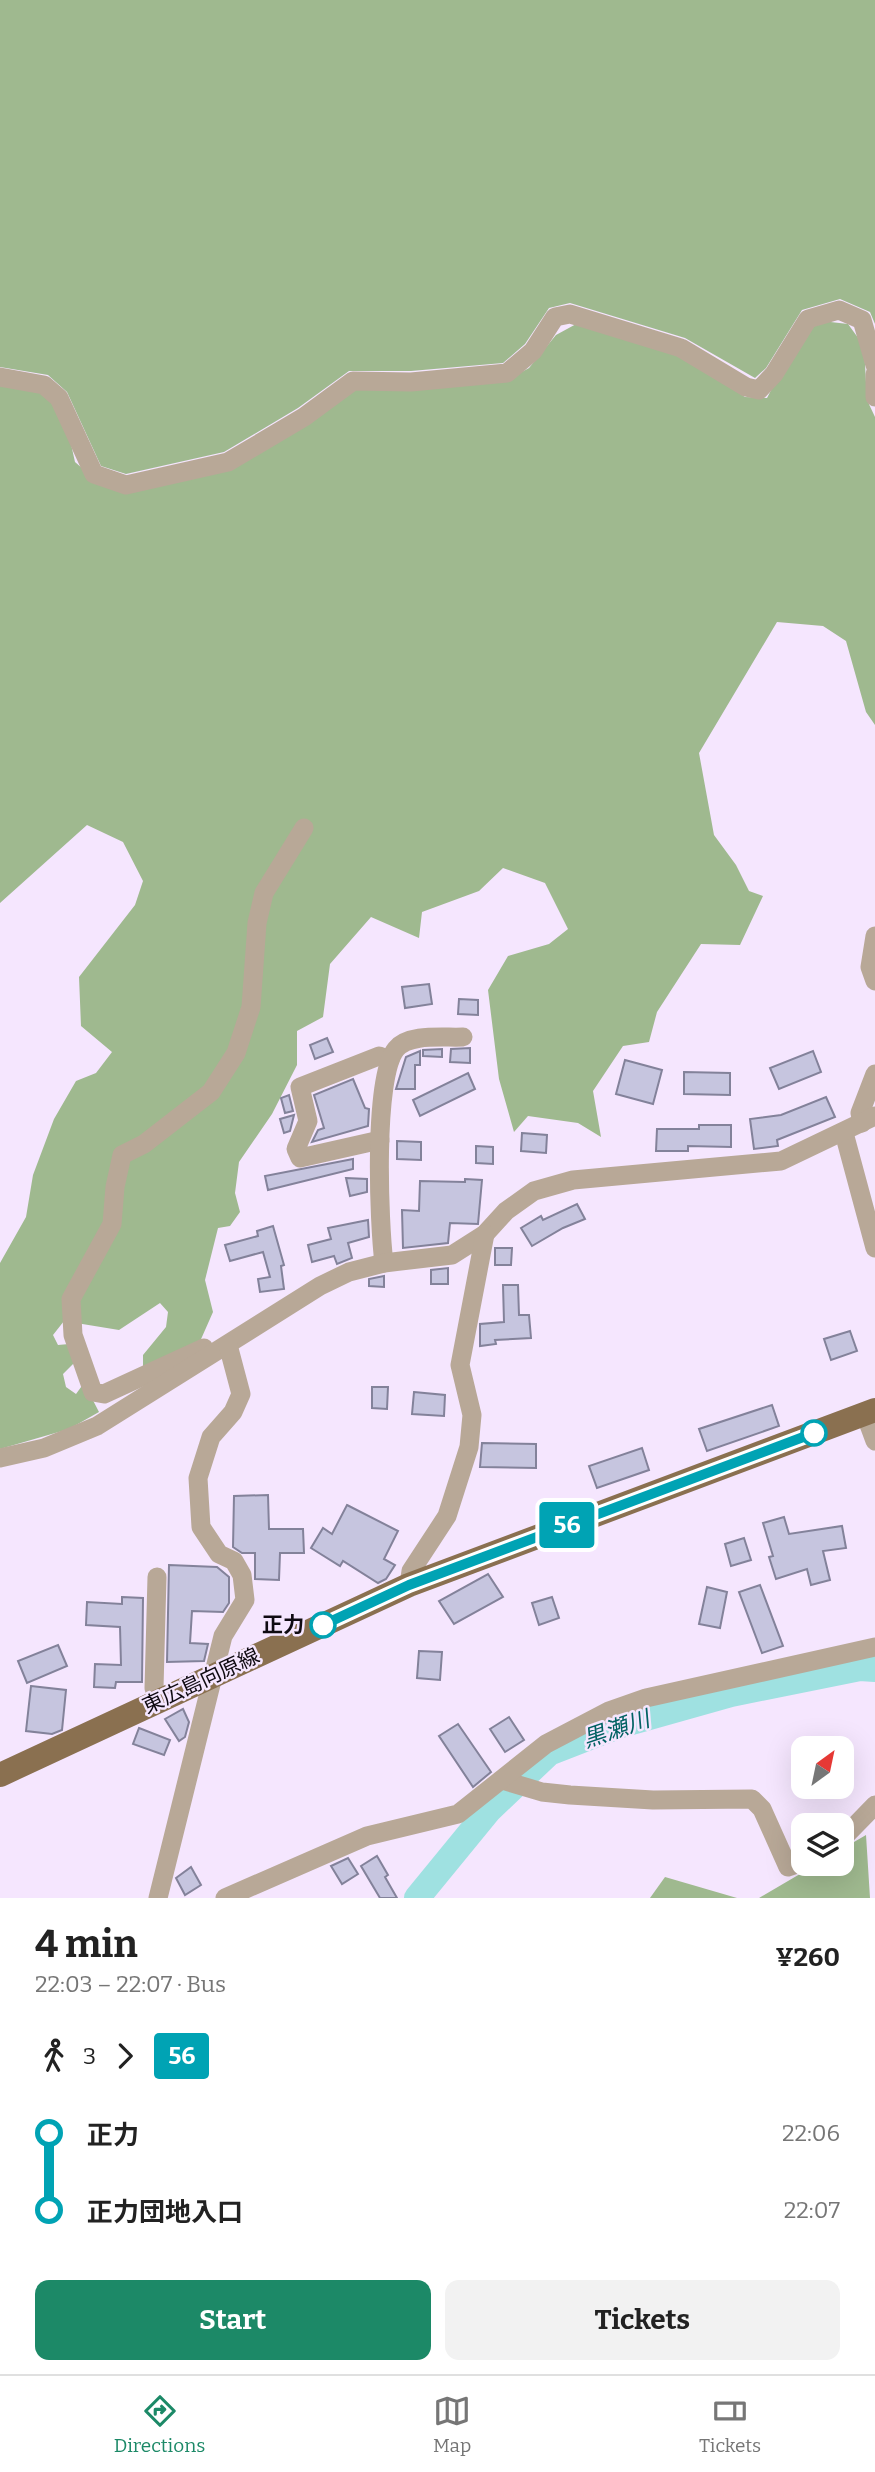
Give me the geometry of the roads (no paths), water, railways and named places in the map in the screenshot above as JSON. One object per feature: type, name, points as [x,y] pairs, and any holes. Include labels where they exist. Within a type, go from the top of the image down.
[{"type":"main road","name":"東広島向原線","points":[[0,1775],[409,1585],[870,1412]]},
{"type":"street","points":[[0,377],[44,386],[59,398],[94,474],[126,485],[228,463],[260,446],[353,382],[411,382],[507,373],[533,351],[555,317],[570,314],[681,348],[746,387],[758,390],[774,374],[808,319],[839,310],[862,320],[875,365]]},
{"type":"street","points":[[875,374],[875,397]]},
{"type":"street","points":[[209,1357],[204,1348],[104,1394],[93,1392],[73,1335],[71,1299],[112,1224],[115,1187],[122,1155],[144,1144],[211,1092],[236,1053],[251,1007],[257,923],[264,893],[304,828]]},
{"type":"street","points":[[875,936],[870,967],[875,981]]},
{"type":"street","points":[[384,1263],[380,1140],[386,1070],[396,1049],[408,1040],[463,1037]]},
{"type":"street","points":[[380,1140],[300,1158],[296,1149],[308,1121],[300,1087],[379,1056],[390,1060]]},
{"type":"street","points":[[0,1458],[44,1448],[97,1426],[320,1286],[349,1272],[384,1263],[452,1255],[485,1234],[506,1210],[534,1191],[573,1180],[781,1161],[869,1119],[860,1113],[875,1074]]},
{"type":"street","points":[[844,1133],[875,1248]]},
{"type":"street","points":[[409,1585],[411,1571],[447,1516],[469,1447],[472,1415],[460,1365],[485,1234]]},
{"type":"street","points":[[158,1898],[223,1636],[245,1600],[242,1575],[234,1561],[219,1554],[201,1527],[198,1478],[211,1437],[233,1412],[241,1394],[228,1345]]},
{"type":"street","points":[[870,1412],[875,1441]]},
{"type":"street","points":[[157,1577],[154,1688],[159,1700]]},
{"type":"street","points":[[225,1898],[367,1836],[458,1814],[504,1782],[546,1744],[609,1711],[646,1698],[875,1647]]},
{"type":"street","points":[[504,1782],[542,1792],[653,1800],[752,1799],[762,1810],[788,1867],[791,1866]]},
{"type":"street","points":[[854,1827],[875,1805]]},
{"type":"waterway","name":"黒瀬川","points":[[417,1898],[489,1810],[549,1753],[621,1725],[731,1694],[860,1668],[875,1669]]},
{"type":"place","name":"正力","points":[[323,1625]]}]
